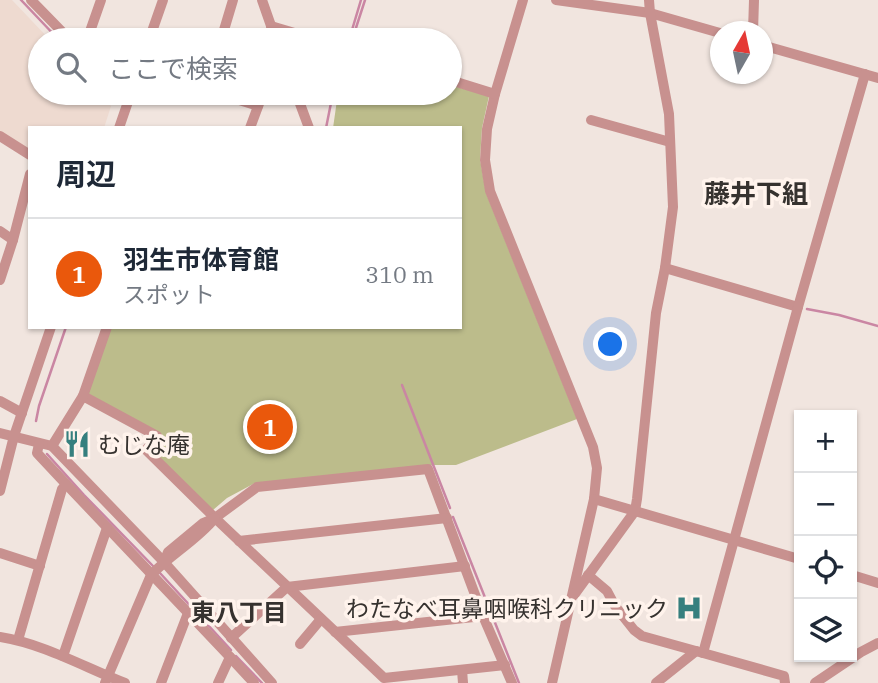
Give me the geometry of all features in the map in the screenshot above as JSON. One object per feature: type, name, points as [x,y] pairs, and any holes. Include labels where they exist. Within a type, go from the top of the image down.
[{"type":"street","points":[[31,0],[43,5],[61,28]]},
{"type":"street","points":[[91,28],[101,0]]},
{"type":"street","points":[[153,28],[163,0]]},
{"type":"street","points":[[225,28],[233,0]]},
{"type":"street","points":[[262,0],[271,26],[278,28]]},
{"type":"street","points":[[523,0],[486,129],[485,160],[490,191],[593,447],[597,468],[594,499],[552,683]]},
{"type":"street","points":[[556,0],[650,13],[710,30]]},
{"type":"street","points":[[571,598],[635,510],[637,499],[656,313],[673,207],[669,114],[649,0]]},
{"type":"street","points":[[753,21],[754,0]]},
{"type":"street","points":[[773,47],[878,78]]},
{"type":"street","points":[[656,683],[699,652],[735,539],[865,74]]},
{"type":"street","points":[[462,84],[495,94]]},
{"type":"street","points":[[121,126],[126,105]]},
{"type":"street","points":[[251,126],[258,106],[255,105]]},
{"type":"street","points":[[300,105],[308,126]]},
{"type":"street","points":[[591,120],[670,142]]},
{"type":"street","points":[[0,136],[28,154]]},
{"type":"street","points":[[0,280],[28,182]]},
{"type":"street","points":[[0,231],[13,240]]},
{"type":"street","points":[[665,268],[798,307]]},
{"type":"street","points":[[0,491],[14,436],[50,329]]},
{"type":"street","points":[[52,446],[83,396],[106,329]]},
{"type":"street","points":[[83,396],[158,436],[146,450],[384,678],[400,680],[505,665]]},
{"type":"street","points":[[0,401],[22,413]]},
{"type":"street","points":[[0,433],[52,446],[164,562],[272,683]]},
{"type":"street","points":[[39,444],[37,453],[254,683]]},
{"type":"street","points":[[107,680],[151,575],[164,562],[168,552],[203,523],[215,518],[257,487],[428,469],[483,616],[512,683]]},
{"type":"street","points":[[18,640],[62,489],[66,484]]},
{"type":"street","points":[[594,499],[794,557]]},
{"type":"street","points":[[239,541],[447,518]]},
{"type":"street","points":[[63,656],[107,528]]},
{"type":"street","points":[[0,553],[40,566]]},
{"type":"street","points":[[218,683],[235,643],[287,587],[465,566]]},
{"type":"street","points":[[588,575],[607,591],[627,622],[642,636],[784,676],[785,683]]},
{"type":"street","points":[[857,577],[878,583]]},
{"type":"street","points":[[161,683],[188,613]]},
{"type":"street","points":[[335,632],[483,616]]},
{"type":"street","points":[[300,643],[321,619]]},
{"type":"street","points":[[0,637],[18,640],[63,656],[107,680],[125,683]]},
{"type":"street","points":[[815,683],[878,643]]},
{"type":"street","points":[[462,670],[463,683]]},
{"type":"shaded area","points":[[0,0],[12,0],[39,28],[28,28],[28,105],[111,106],[105,126],[28,126],[28,149],[0,132]]},
{"type":"green space","points":[[462,88],[489,96],[482,128],[480,159],[486,193],[577,419],[456,465],[427,465],[255,483],[227,498],[213,510],[151,449],[163,435],[86,393],[109,329],[462,329],[462,126],[333,126],[336,105],[462,105]]},
{"type":"waterway","points":[[21,0],[48,28]]},
{"type":"waterway","points":[[353,28],[361,0]]},
{"type":"waterway","points":[[356,28],[365,0]]},
{"type":"waterway","points":[[326,126],[331,105]]},
{"type":"waterway","points":[[807,309],[878,326]]},
{"type":"waterway","points":[[36,421],[65,329]]},
{"type":"waterway","points":[[402,385],[450,508]]},
{"type":"waterway","points":[[47,454],[153,566]]},
{"type":"waterway","points":[[453,517],[519,683]]},
{"type":"waterway","points":[[159,572],[231,650]]},
{"type":"waterway","points":[[236,656],[262,683]]},
{"type":"place","name":"羽生市体育館","points":[[270,427]]},
{"type":"place","name":"むじな庵","points":[[77,444]]},
{"type":"place","name":"わたなべ耳鼻咽喉科クリニック","points":[[689,608]]},
{"type":"district","name":"藤井下組","points":[[756,193]]},
{"type":"district","name":"東八丁目","points":[[239,612]]}]
